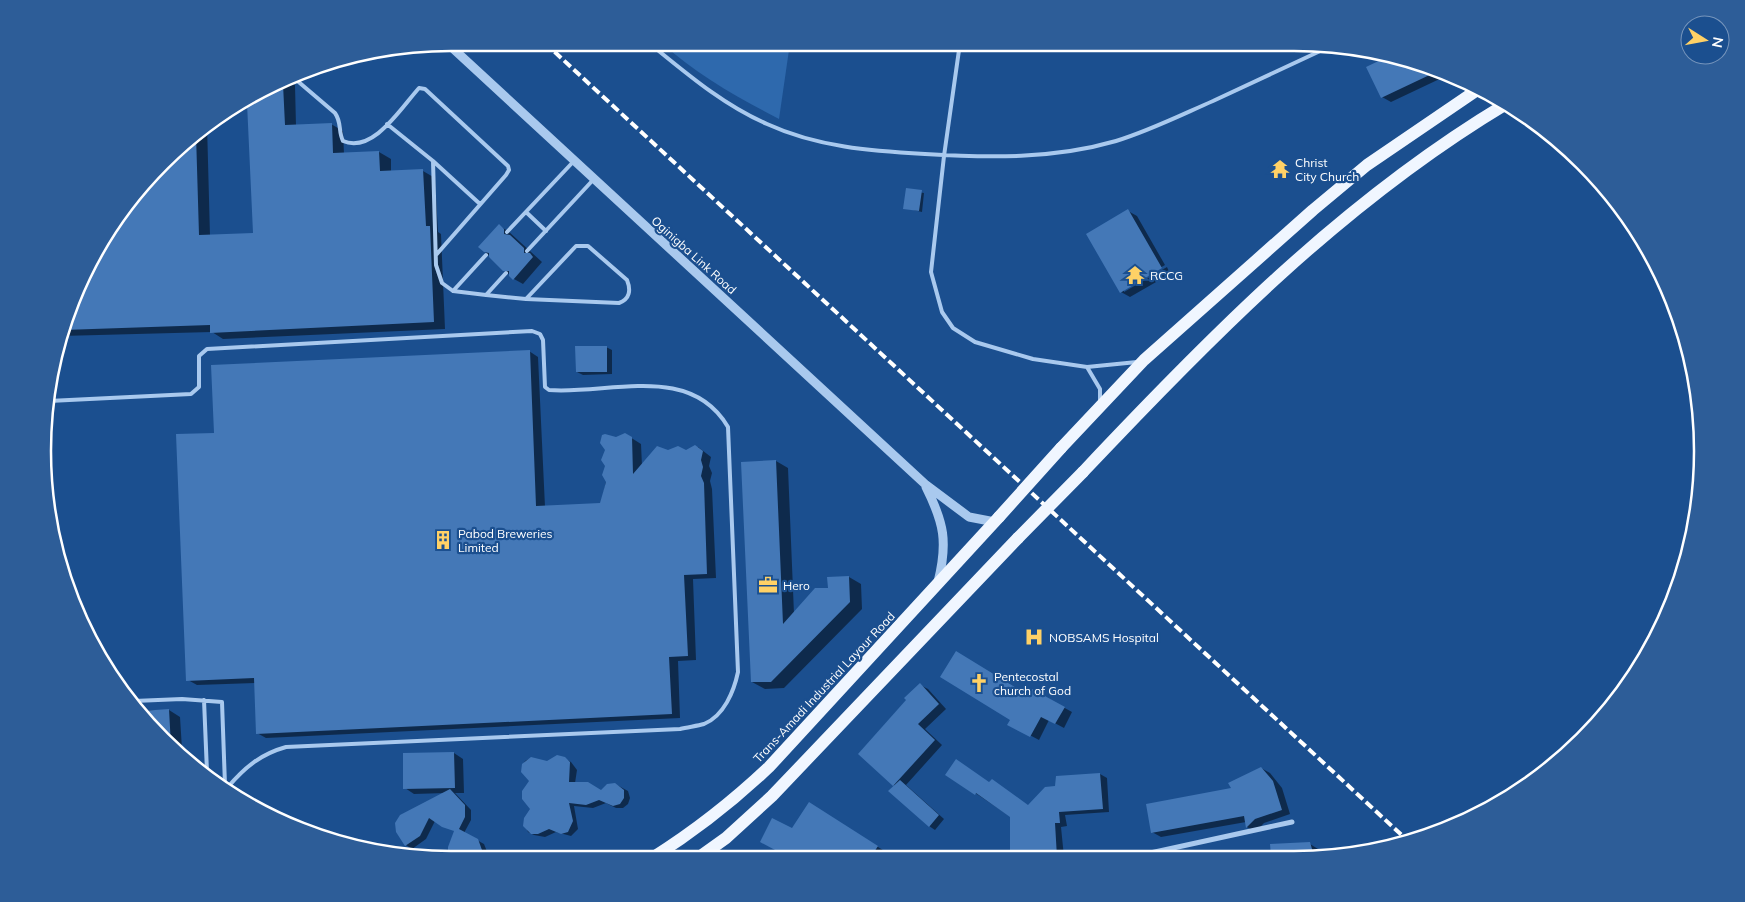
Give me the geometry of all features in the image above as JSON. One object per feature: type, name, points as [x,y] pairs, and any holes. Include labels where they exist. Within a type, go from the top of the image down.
[{"type":"main road","name":"Trans-Amadi Industrial Layour Road","points":[[663,851],[693,832],[732,802],[769,768],[937,586],[1100,405],[1144,360],[1256,259],[1359,172],[1473,93]]},
{"type":"main road","points":[[708,851],[726,838],[772,796],[1214,335],[1276,278],[1417,161],[1499,108]]},
{"type":"street","name":"Oginigba Link Road","points":[[455,51],[573,162],[925,484],[969,517],[997,520]]},
{"type":"street","points":[[925,484],[937,509],[945,537],[944,555],[937,586]]},
{"type":"street","points":[[1159,851],[1292,822]]},
{"type":"lane","points":[[660,51],[739,111],[791,134],[836,146],[944,156],[1002,157],[1052,154],[1116,141],[1160,125],[1318,52]]},
{"type":"lane","points":[[959,51],[930,272],[942,312],[953,328],[974,342],[1034,359],[1087,367],[1123,365],[1144,360]]},
{"type":"lane","points":[[298,82],[340,120],[340,136],[343,141],[350,144],[364,143],[374,138],[419,88],[425,89],[508,166],[506,175],[436,254]]},
{"type":"lane","points":[[388,124],[433,161],[480,204]]},
{"type":"lane","points":[[433,161],[438,275],[442,283],[453,291],[526,299],[619,303],[626,301],[630,287],[627,280],[588,246],[581,244],[576,246],[526,299]]},
{"type":"lane","points":[[507,232],[573,162]]},
{"type":"lane","points":[[527,251],[593,180]]},
{"type":"lane","points":[[526,212],[546,230]]},
{"type":"lane","points":[[453,291],[486,255]]},
{"type":"lane","points":[[486,295],[506,273]]},
{"type":"lane","points":[[55,401],[191,394],[200,387],[199,356],[207,349],[532,331],[540,334],[543,340],[545,387],[549,390],[646,385],[682,390],[698,398],[720,415],[728,427],[738,672],[734,689],[717,715],[704,724],[680,728],[286,747],[259,757],[229,783]]},
{"type":"lane","points":[[1087,367],[1100,389],[1100,405]]},
{"type":"lane","points":[[204,700],[207,767]]},
{"type":"lane","points":[[139,701],[204,700],[222,702],[226,781]]},
{"type":"shaded area","points":[[671,51],[789,51],[779,119],[733,94]]},
{"type":"building","points":[[1379,61],[1430,75],[1381,98],[1366,67]]},
{"type":"building","points":[[283,88],[285,125],[332,123],[333,153],[379,151],[380,171],[423,169],[426,226],[430,226],[434,322],[210,333],[210,325],[70,330],[92,274],[119,229],[150,187],[196,143],[199,235],[253,233],[247,107]]},
{"type":"building","points":[[906,188],[922,190],[919,211],[903,209]]},
{"type":"building","points":[[1128,209],[1162,268],[1120,293],[1086,234]]},
{"type":"building","points":[[499,224],[504,229],[504,234],[510,235],[524,248],[524,253],[530,253],[533,257],[513,280],[509,276],[509,271],[503,271],[489,257],[489,253],[484,252],[478,247]]},
{"type":"building","points":[[575,346],[607,346],[607,372],[576,372]]},
{"type":"building","name":"Pabod Breweries Limited","points":[[530,350],[536,506],[600,503],[606,482],[602,475],[605,466],[601,460],[605,450],[600,443],[602,435],[605,434],[616,437],[625,433],[632,437],[633,474],[657,446],[668,450],[678,446],[686,450],[695,445],[703,451],[701,476],[704,483],[707,574],[684,575],[688,656],[669,657],[672,714],[256,734],[254,678],[186,681],[176,434],[214,433],[211,365]]},
{"type":"building","points":[[776,460],[783,624],[815,588],[828,588],[827,577],[849,576],[850,602],[771,682],[751,682],[741,462]]},
{"type":"building","points":[[956,651],[1028,695],[1032,689],[1065,707],[1055,724],[1041,717],[1030,737],[1007,725],[1010,720],[940,677]]},
{"type":"building","points":[[920,683],[939,704],[918,724],[935,740],[893,786],[858,754],[906,700],[904,698]]},
{"type":"building","points":[[169,709],[170,736],[150,715],[147,711]]},
{"type":"building","points":[[454,752],[455,788],[403,789],[403,753]]},
{"type":"building","points":[[557,755],[565,757],[570,762],[569,782],[588,782],[601,790],[607,784],[615,783],[624,790],[624,798],[620,804],[613,806],[599,800],[586,805],[569,803],[573,821],[568,832],[561,834],[549,829],[538,834],[531,834],[523,826],[524,818],[530,809],[522,799],[522,791],[529,781],[521,772],[522,764],[531,757],[547,761]]},
{"type":"building","points":[[956,759],[989,782],[992,779],[1028,805],[1045,787],[1055,786],[1056,776],[1100,773],[1103,809],[1059,812],[1060,823],[1055,823],[1057,851],[1010,851],[1010,817],[976,793],[975,795],[945,775]]},
{"type":"building","points":[[1261,767],[1273,781],[1282,810],[1255,819],[1246,828],[1244,816],[1151,833],[1146,804],[1231,788],[1228,783]]},
{"type":"building","points":[[900,780],[939,815],[929,827],[888,791]]},
{"type":"building","points":[[450,789],[465,805],[465,817],[459,829],[478,839],[482,851],[448,851],[454,831],[442,827],[429,818],[420,836],[405,846],[396,832],[395,823],[400,815]]},
{"type":"building","points":[[809,802],[878,846],[875,851],[777,851],[760,842],[772,818],[792,828]]},
{"type":"building","points":[[1310,842],[1312,850],[1271,851],[1270,844]]},
{"type":"railway","points":[[554,51],[1402,836]]},
{"type":"place","name":"Christ City Church","points":[[1280,169]]},
{"type":"place","name":"RCCG","points":[[1135,275]]},
{"type":"place","name":"Pabod Breweries Limited","points":[[443,540]]},
{"type":"place","name":"Hero","points":[[768,585]]},
{"type":"place","name":"NOBSAMS Hospital","points":[[1034,637]]},
{"type":"place","name":"Pentecostal church of God","points":[[979,683]]}]
